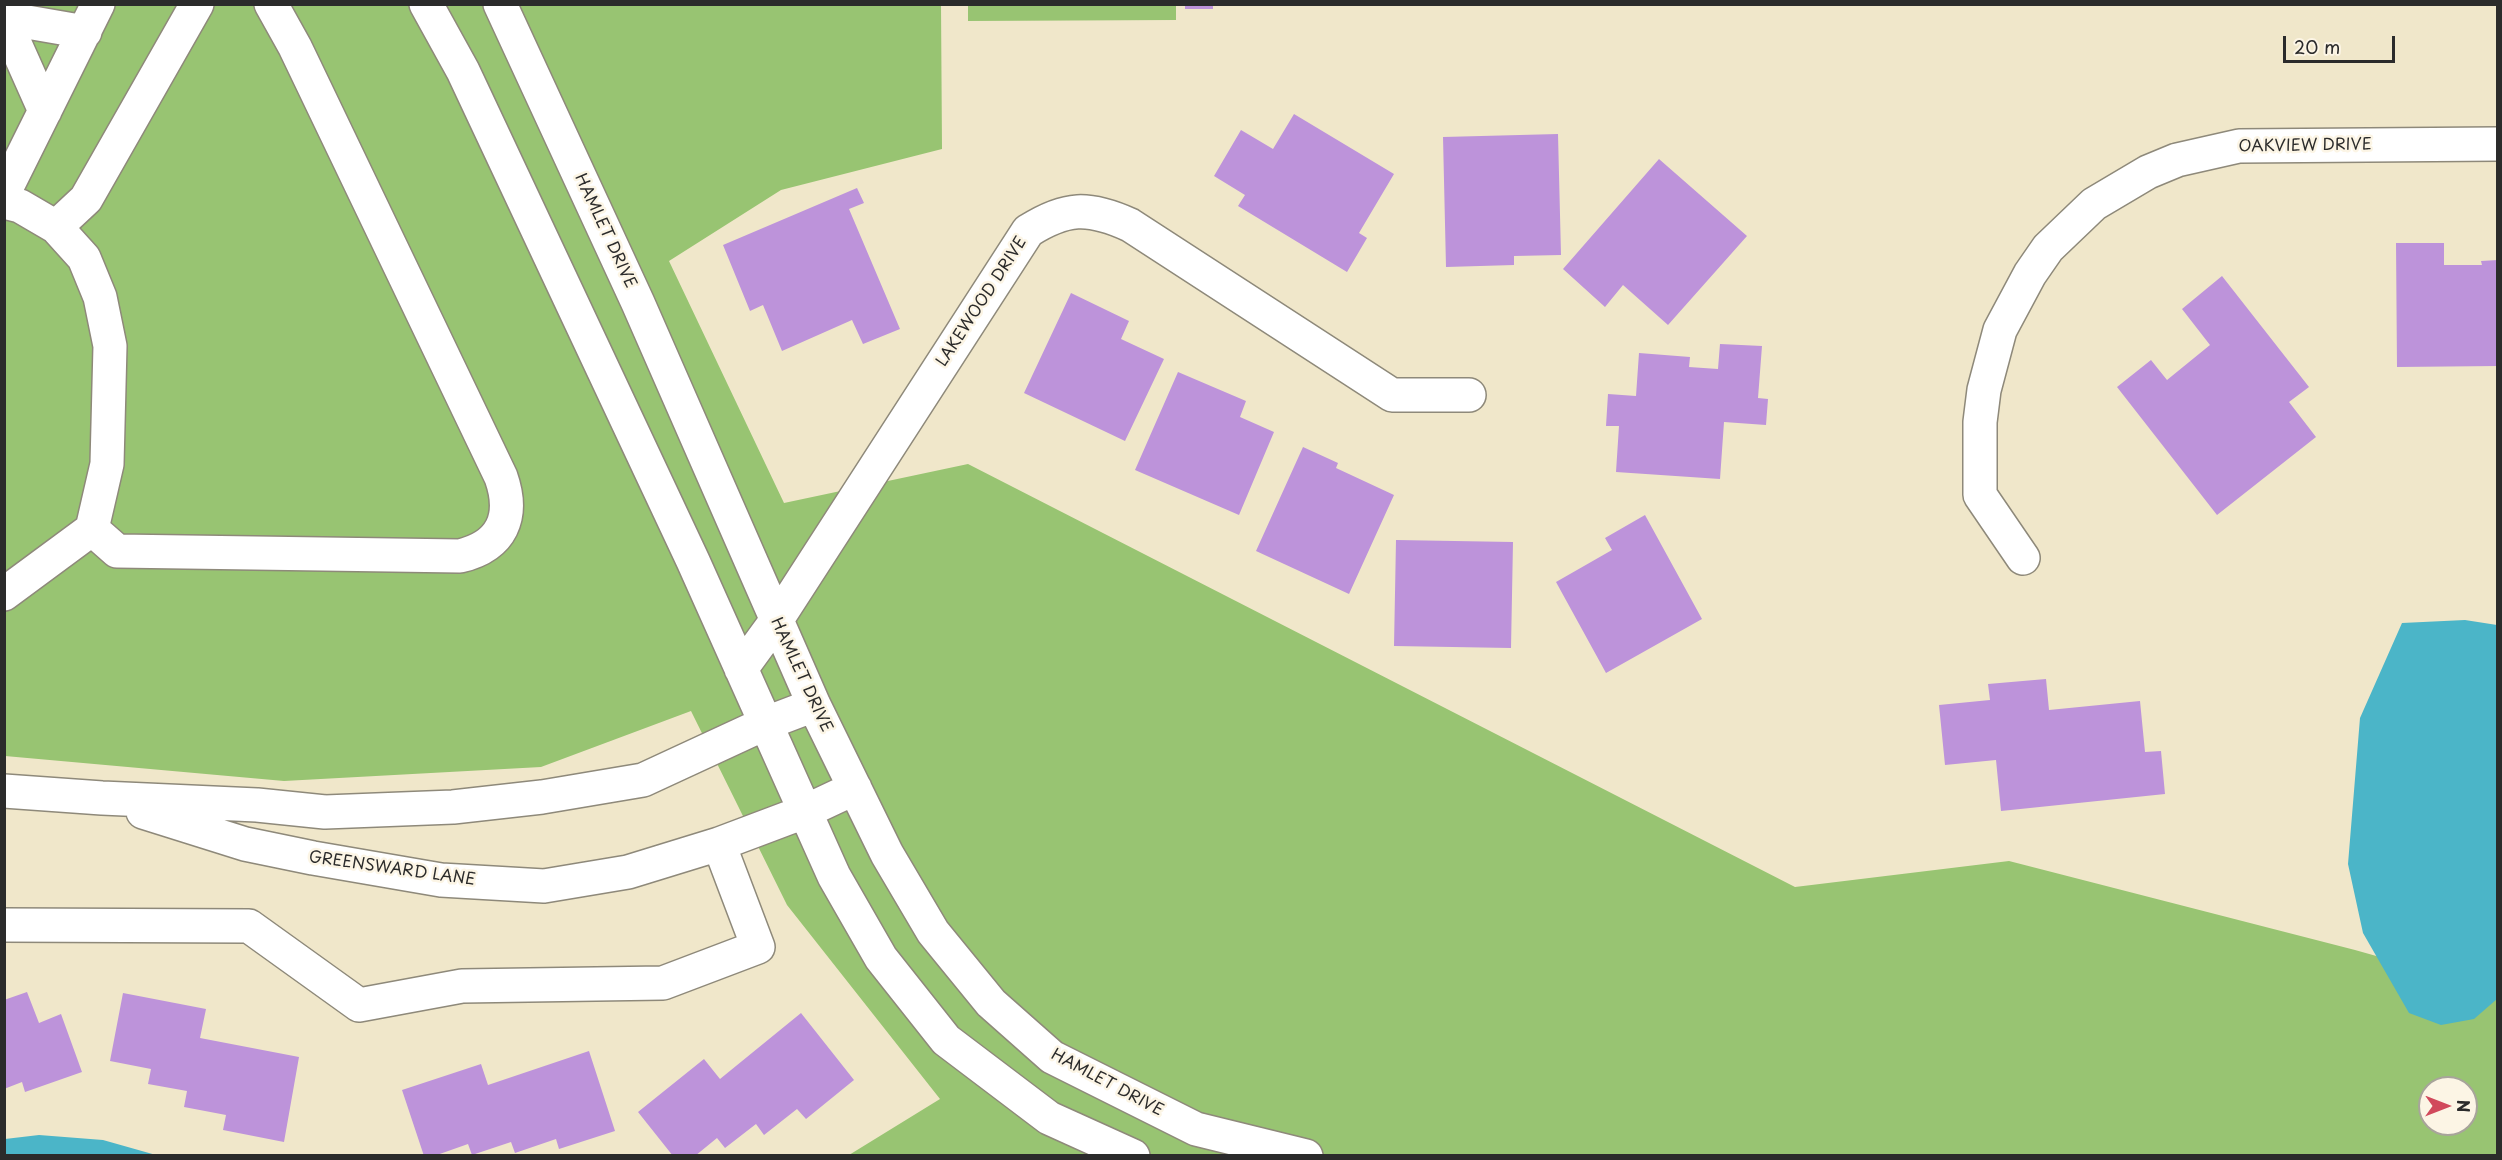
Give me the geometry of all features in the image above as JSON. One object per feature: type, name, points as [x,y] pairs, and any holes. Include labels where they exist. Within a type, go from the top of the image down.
[{"type":"street","points":[[56,227],[86,199],[196,4]]},
{"type":"street","points":[[92,530],[117,551],[460,556],[477,552],[491,542],[502,528],[507,512],[507,494],[501,477],[296,47],[271,4]]},
{"type":"street","points":[[426,4],[463,71],[688,550],[834,876],[881,958],[946,1040],[1049,1118],[1133,1155]]},
{"type":"street","name":"HAMLET DRIVE","points":[[500,4],[638,303],[814,705],[887,854],[933,932],[991,1003],[1053,1057],[1196,1130],[1306,1155]]},
{"type":"street","points":[[4,193],[45,111],[91,18],[4,19],[45,111]]},
{"type":"street","name":"OAKVIEW DRIVE","points":[[2023,558],[1980,495],[1980,422],[1983,390],[2000,330],[2030,273],[2048,248],[2094,204],[2148,172],[2177,160],[2239,146],[2498,144]]},
{"type":"street","points":[[4,202],[20,206],[56,227],[84,258],[100,297],[110,346],[106,464],[92,530],[4,594]]},
{"type":"street","name":"LAKEWOOD DRIVE","points":[[741,669],[776,621],[1028,231],[1051,217],[1077,211],[1105,213],[1130,225],[1392,395],[1469,395]]},
{"type":"street","name":"GREENSWARD LANE","points":[[4,790],[102,798],[257,805],[325,812],[453,807],[542,797],[643,780],[764,724],[814,705]]},
{"type":"street","name":"GREENSWARD LANE","points":[[102,798],[245,844],[313,858],[441,880],[544,886],[628,872],[719,844],[804,812],[855,788]]},
{"type":"street","points":[[4,925],[249,926],[359,1005],[462,986],[663,983],[758,946],[719,844]]},
{"type":"green space","points":[[4,5],[941,5],[942,149],[781,190],[669,261],[784,503],[968,464],[1795,887],[2009,861],[2355,950],[2497,990],[2497,1155],[849,1155],[940,1099],[787,905],[691,711],[541,767],[284,781],[5,756]]},
{"type":"green space","points":[[968,5],[1176,5],[1176,20],[968,21]]},
{"type":"water","points":[[2465,620],[2497,625],[2497,999],[2474,1019],[2441,1025],[2409,1013],[2363,933],[2348,864],[2360,718],[2402,623]]},
{"type":"water","points":[[39,1135],[103,1140],[156,1155],[5,1155],[5,1139]]},
{"type":"building","points":[[1185,4],[1213,4],[1213,9],[1185,9]]},
{"type":"building","points":[[1294,114],[1394,174],[1359,233],[1367,238],[1347,272],[1238,206],[1245,195],[1214,176],[1241,130],[1273,149]]},
{"type":"building","points":[[1558,134],[1561,255],[1514,256],[1514,265],[1446,267],[1443,137]]},
{"type":"building","points":[[1659,159],[1747,236],[1668,325],[1623,285],[1605,307],[1563,269]]},
{"type":"building","points":[[857,188],[864,203],[849,209],[900,329],[863,344],[852,320],[782,351],[763,305],[750,311],[723,245]]},
{"type":"building","points":[[2396,243],[2444,243],[2444,265],[2482,265],[2481,261],[2498,260],[2498,366],[2397,367]]},
{"type":"building","points":[[2222,276],[2309,387],[2289,402],[2316,437],[2217,515],[2117,387],[2151,360],[2167,380],[2210,345],[2182,309]]},
{"type":"building","points":[[1071,293],[1129,321],[1121,339],[1164,359],[1125,441],[1024,393]]},
{"type":"building","points":[[1720,344],[1762,346],[1758,398],[1768,399],[1766,425],[1724,422],[1720,479],[1616,472],[1619,426],[1606,426],[1608,394],[1636,396],[1639,353],[1690,357],[1689,367],[1718,369]]},
{"type":"building","points":[[1178,372],[1246,401],[1240,417],[1274,432],[1239,515],[1135,470]]},
{"type":"building","points":[[1303,447],[1338,463],[1336,468],[1394,495],[1349,594],[1256,551]]},
{"type":"building","points":[[1645,515],[1702,619],[1606,673],[1556,582],[1612,550],[1605,538]]},
{"type":"building","points":[[1396,540],[1513,542],[1511,648],[1394,646]]},
{"type":"building","points":[[2046,679],[2049,710],[2140,701],[2145,752],[2161,751],[2165,794],[2001,811],[1996,760],[1945,765],[1939,705],[1990,700],[1988,684]]},
{"type":"building","points":[[27,992],[39,1023],[61,1014],[82,1072],[25,1092],[22,1082],[4,1089],[4,1000]]},
{"type":"building","points":[[123,993],[206,1009],[200,1038],[299,1057],[284,1142],[223,1130],[226,1115],[184,1107],[187,1091],[148,1084],[151,1069],[110,1061]]},
{"type":"building","points":[[801,1013],[854,1080],[806,1119],[797,1109],[764,1135],[756,1124],[725,1148],[717,1138],[695,1156],[673,1156],[638,1112],[704,1059],[720,1079]]},
{"type":"building","points":[[589,1051],[615,1131],[559,1149],[556,1139],[515,1153],[511,1142],[472,1155],[468,1144],[434,1156],[424,1156],[402,1090],[481,1064],[488,1085]]}]
